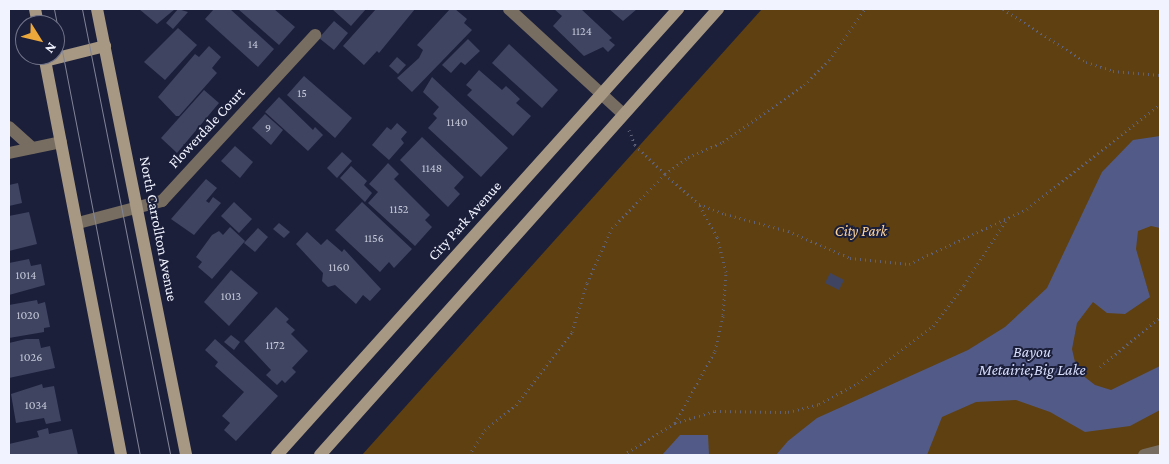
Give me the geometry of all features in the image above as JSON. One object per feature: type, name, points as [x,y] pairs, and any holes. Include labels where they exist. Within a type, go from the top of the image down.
[{"type":"main road","name":"North Carrollton Avenue","points":[[97,9],[186,455]]},
{"type":"main road","name":"City Park Avenue","points":[[277,455],[678,9]]},
{"type":"main road","points":[[320,455],[718,9]]},
{"type":"main road","points":[[65,54],[105,46]]},
{"type":"main road","points":[[46,65],[121,455]]},
{"type":"street","points":[[509,9],[600,95],[623,114]]},
{"type":"street","name":"Flowerdale Court","points":[[78,223],[162,202],[315,35]]},
{"type":"street","points":[[9,127],[32,148]]},
{"type":"street","points":[[9,153],[61,142]]},
{"type":"street","points":[[1144,455],[1160,451]]},
{"type":"path","points":[[469,455],[485,430],[516,405],[572,332],[587,283],[612,228],[665,174],[688,157],[723,142],[804,85],[829,60],[865,9]]},
{"type":"path","points":[[1003,9],[1086,62],[1114,71],[1160,75]]},
{"type":"path","points":[[699,204],[788,231],[850,258],[909,264],[1027,209],[1160,104]]},
{"type":"path","points":[[623,114],[635,145],[699,204],[717,238],[726,272],[723,315],[715,351],[675,424]]},
{"type":"path","points":[[623,455],[675,424],[715,411],[788,412],[819,404],[858,383],[933,326],[964,286],[1007,218]]},
{"type":"path","points":[[1100,367],[1160,317]]},
{"type":"green space","name":"City Park","points":[[762,9],[1160,9],[1160,455],[362,455]]},
{"type":"water","name":"Bayou Metairie;Big Lake","points":[[1160,136],[1160,228],[1151,226],[1138,231],[1136,249],[1150,297],[1125,314],[1107,313],[1093,302],[1077,323],[1072,349],[1077,371],[1095,385],[1111,390],[1160,366],[1160,410],[1130,426],[1085,432],[1050,412],[1016,400],[976,402],[942,417],[927,455],[776,455],[788,441],[817,418],[968,350],[1005,327],[1047,288],[1102,172],[1133,140]]},
{"type":"water","points":[[680,435],[708,435],[709,455],[662,455]]},
{"type":"building","points":[[139,9],[175,9],[157,24]]},
{"type":"building","points":[[178,9],[188,12],[173,29],[166,23]]},
{"type":"building","points":[[214,9],[230,9],[274,49],[258,67],[205,19]]},
{"type":"building","points":[[238,9],[274,9],[295,27],[279,45]]},
{"type":"building","points":[[332,9],[366,9],[351,26]]},
{"type":"building","points":[[376,9],[415,9],[379,53],[377,51],[364,65],[343,46]]},
{"type":"building","points":[[450,9],[455,9],[467,19],[464,23],[472,30],[412,92],[397,78],[419,58],[423,50],[417,45]]},
{"type":"building","points":[[554,9],[581,9],[612,38],[609,40],[615,45],[608,52],[603,47],[584,56],[553,26],[562,16]]},
{"type":"building","points":[[609,9],[637,9],[623,21]]},
{"type":"building","points":[[334,21],[348,33],[334,50],[319,38]]},
{"type":"building","points":[[178,28],[197,45],[165,80],[144,62]]},
{"type":"building","points":[[468,39],[480,51],[465,65],[461,62],[451,73],[442,65]]},
{"type":"building","points":[[509,44],[558,90],[542,108],[492,63]]},
{"type":"building","points":[[209,46],[221,57],[212,68],[217,73],[179,116],[176,116],[158,97],[195,54],[199,57]]},
{"type":"building","points":[[397,57],[406,65],[398,74],[389,66]]},
{"type":"building","points":[[479,70],[502,90],[506,86],[520,99],[516,103],[531,116],[513,136],[467,95],[472,90],[466,85]]},
{"type":"building","points":[[304,76],[352,118],[335,138],[287,95]]},
{"type":"building","points":[[432,77],[508,148],[481,177],[428,128],[437,118],[433,114],[439,107],[423,92]]},
{"type":"building","points":[[204,90],[219,103],[177,153],[161,138]]},
{"type":"building","points":[[279,97],[313,130],[315,127],[323,135],[308,151],[265,112]]},
{"type":"building","points":[[265,114],[283,130],[271,145],[252,128]]},
{"type":"building","points":[[397,123],[407,132],[401,139],[404,143],[389,160],[372,145],[387,127],[391,130]]},
{"type":"building","points":[[422,137],[464,177],[454,188],[460,194],[448,207],[400,160]]},
{"type":"building","points":[[235,146],[253,162],[240,178],[221,161]]},
{"type":"building","points":[[342,152],[352,161],[337,178],[327,168]]},
{"type":"building","points":[[388,163],[399,174],[394,179],[430,215],[425,220],[432,227],[415,246],[368,203],[378,192],[369,184]]},
{"type":"building","points":[[351,166],[367,181],[364,185],[372,193],[365,202],[340,178]]},
{"type":"building","points":[[206,179],[217,188],[206,201],[209,203],[213,197],[221,203],[194,235],[171,219]]},
{"type":"building","points":[[18,183],[22,203],[9,206],[9,185]]},
{"type":"building","points":[[234,202],[252,219],[239,233],[221,216]]},
{"type":"building","points":[[362,202],[412,249],[394,268],[389,262],[380,272],[335,230]]},
{"type":"building","points":[[29,212],[37,244],[9,251],[9,216]]},
{"type":"building","points":[[279,223],[290,232],[284,238],[273,229]]},
{"type":"building","points":[[230,227],[245,241],[212,279],[198,267],[202,262],[196,257],[212,235],[219,231],[223,235]]},
{"type":"building","points":[[258,228],[268,237],[255,252],[244,243]]},
{"type":"building","points":[[307,232],[321,245],[327,239],[342,252],[344,249],[381,289],[370,301],[363,295],[356,304],[335,285],[328,287],[322,281],[323,273],[296,244]]},
{"type":"building","points":[[29,259],[31,266],[41,264],[45,285],[9,295],[9,263]]},
{"type":"building","points":[[231,270],[258,293],[229,326],[204,302]]},
{"type":"building","points":[[830,273],[844,280],[839,290],[825,283]]},
{"type":"building","points":[[37,300],[38,304],[45,302],[50,327],[44,328],[44,332],[9,338],[9,305]]},
{"type":"building","points":[[276,307],[289,319],[286,322],[295,330],[291,334],[308,351],[292,368],[296,372],[285,383],[282,380],[277,385],[266,375],[271,370],[244,341]]},
{"type":"building","points":[[231,335],[240,342],[234,350],[224,342]]},
{"type":"building","points":[[26,339],[39,339],[41,348],[50,346],[55,368],[9,378],[9,343]]},
{"type":"building","points":[[215,339],[278,396],[236,441],[224,430],[230,423],[222,416],[244,392],[215,366],[218,362],[205,350]]},
{"type":"building","points":[[42,384],[43,388],[54,386],[61,421],[46,424],[44,418],[16,423],[11,394]]},
{"type":"building","points":[[48,428],[49,434],[72,429],[78,455],[9,455],[9,444],[39,437],[37,431]]},
{"type":"tram line","points":[[54,9],[140,455]]},
{"type":"tram line","points":[[82,9],[170,455]]}]
